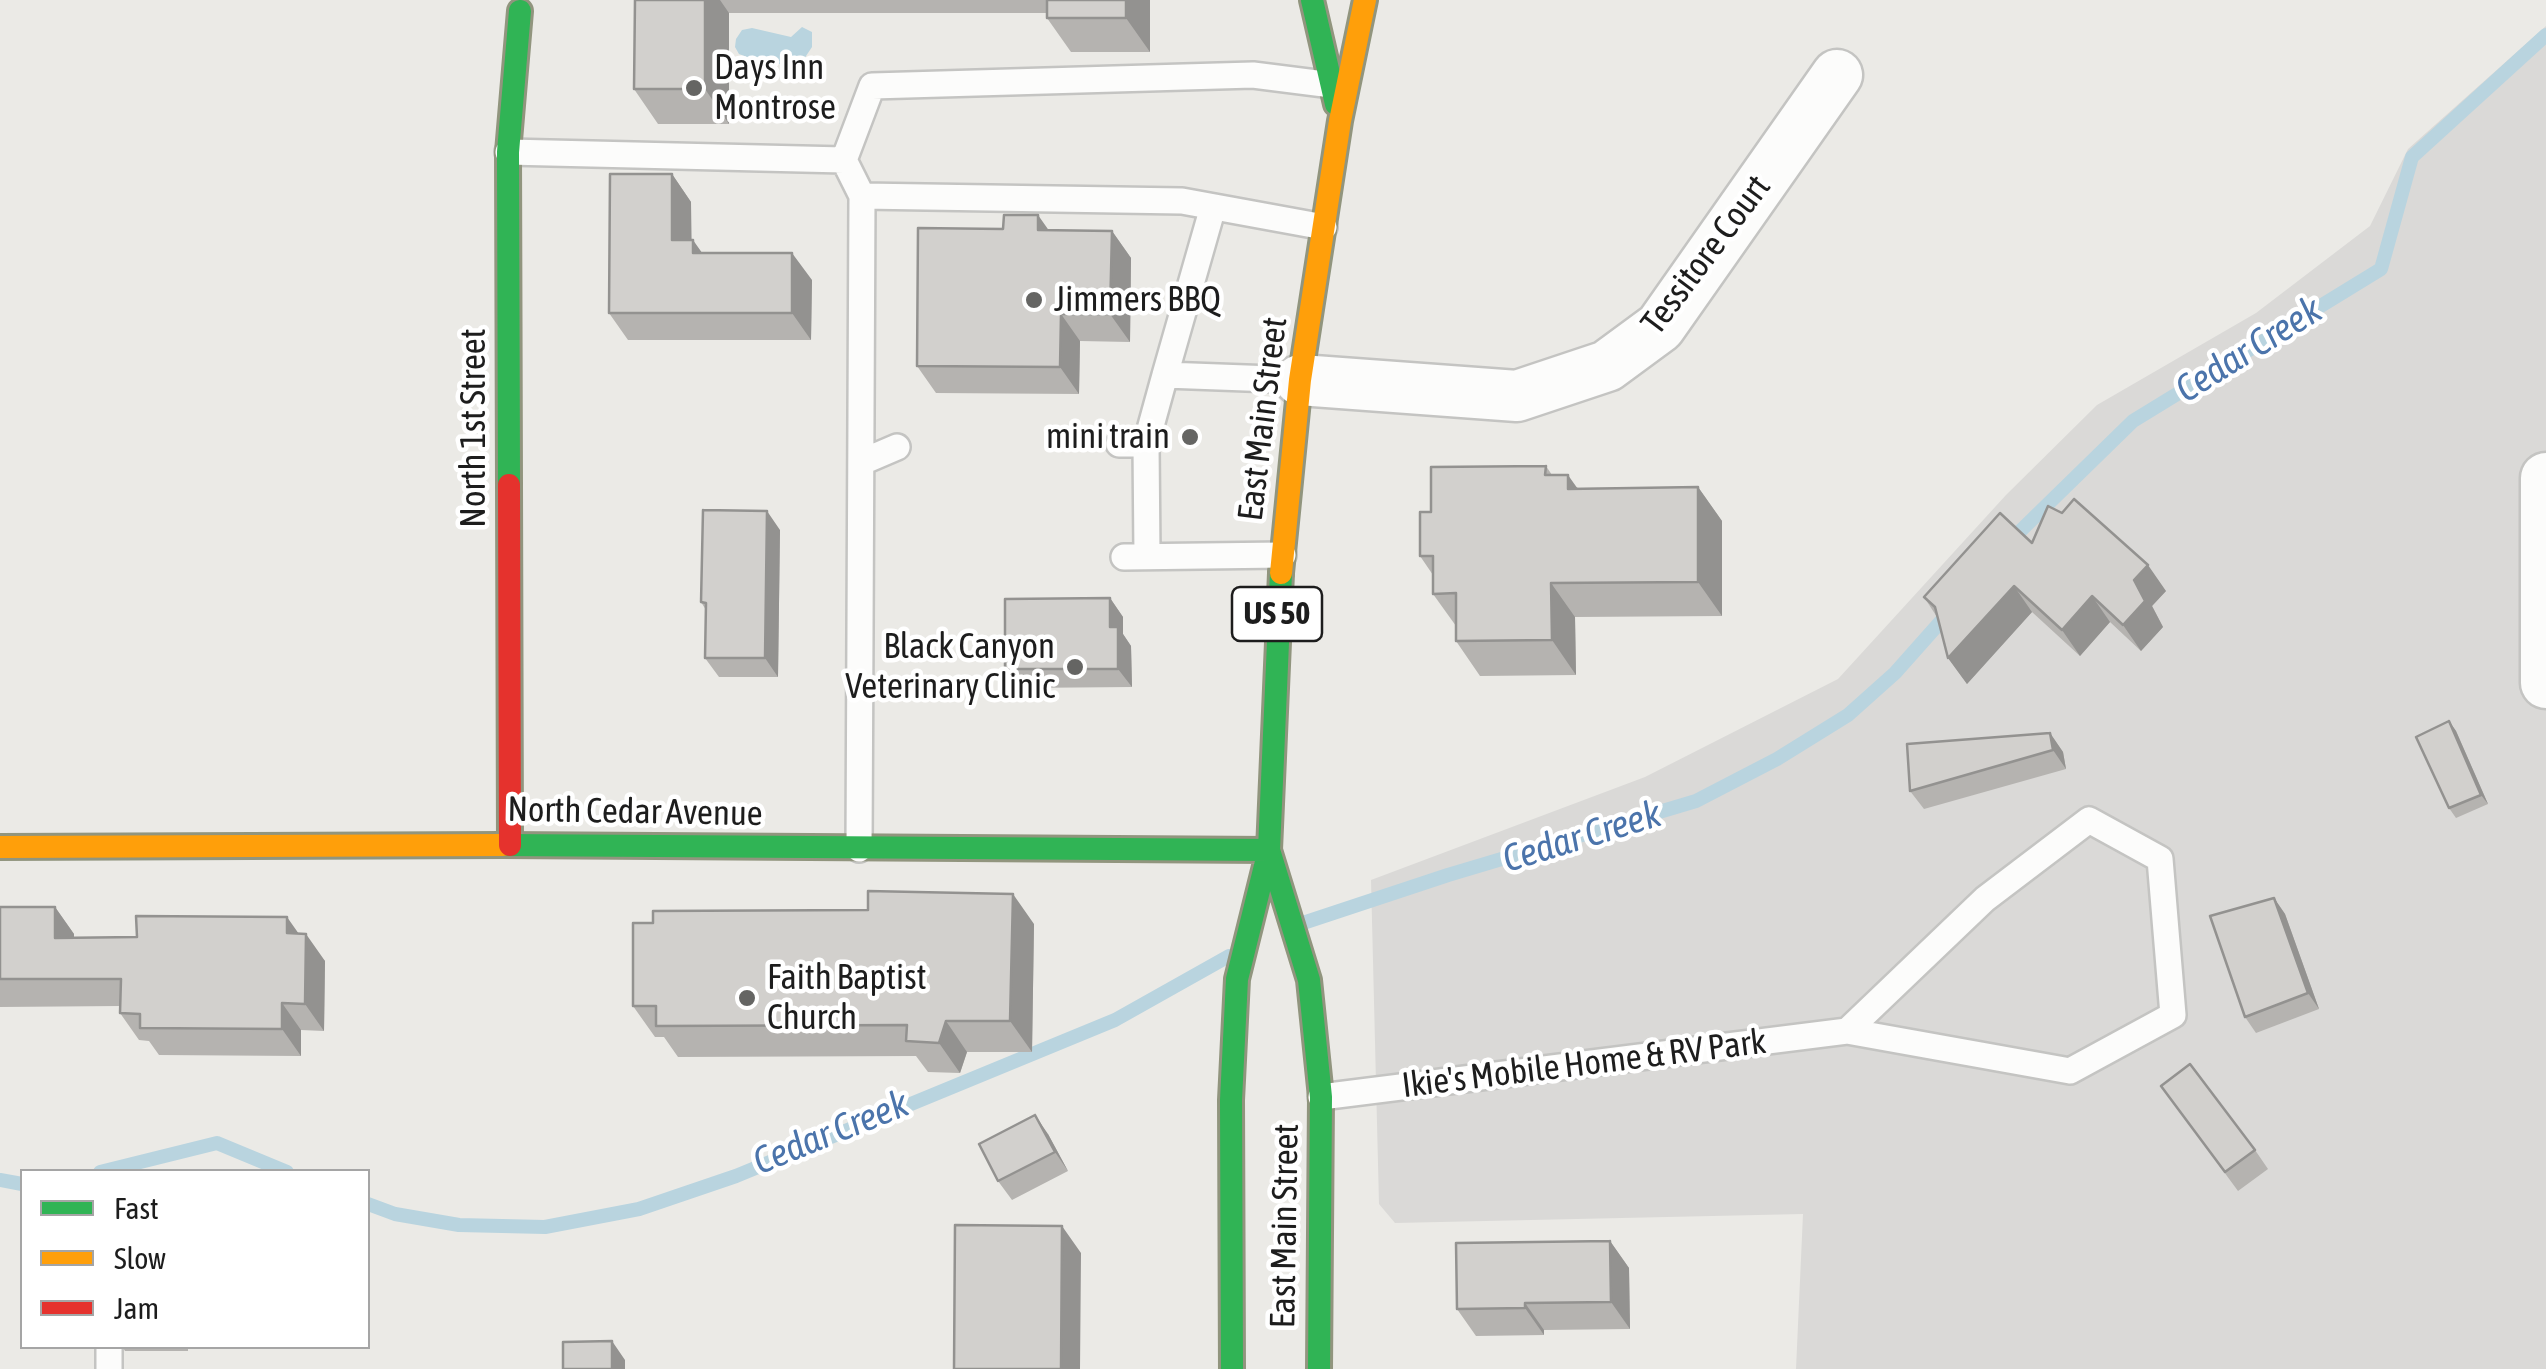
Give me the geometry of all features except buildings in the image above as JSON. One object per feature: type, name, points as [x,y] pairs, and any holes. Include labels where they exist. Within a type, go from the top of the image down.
[{"type":"main road","points":[[1312,0],[1340,121]]},
{"type":"main road","name":"East Main Street","points":[[1232,1369],[1231,1100],[1237,978],[1269,850],[1278,604],[1300,380],[1340,121],[1365,0]]},
{"type":"main road","name":"North 1st Street","points":[[510,845],[508,152],[520,6]]},
{"type":"main road","name":"North Cedar Avenue","points":[[0,847],[510,845],[1269,850]]},
{"type":"main road","name":"East Main Street","points":[[1269,850],[1308,980],[1322,1098],[1319,1369]]},
{"type":"street","name":"Tessitore Court","points":[[1300,380],[1516,396],[1607,366],[1660,327],[1837,75]]},
{"type":"street","points":[[2546,478],[2546,684]]},
{"type":"lane","points":[[859,850],[862,196],[844,160],[872,86],[1252,75],[1332,85]]},
{"type":"lane","points":[[508,152],[844,160]]},
{"type":"lane","points":[[862,196],[1182,201],[1324,227]]},
{"type":"lane","points":[[1213,207],[1146,444],[1136,557],[1282,554]]},
{"type":"lane","points":[[1165,375],[1300,380]]},
{"type":"lane","points":[[1119,444],[1146,444]]},
{"type":"lane","points":[[862,462],[897,447]]},
{"type":"lane","points":[[861,525],[886,540]]},
{"type":"lane","name":"Ikie's Mobile Home & RV Park","points":[[1322,1098],[1847,1030],[2070,1070],[2172,1016],[2160,859],[2089,820],[1986,899],[1847,1030]]},
{"type":"shaded area","points":[[2546,26],[2546,1369],[1796,1369],[1803,1214],[1395,1223],[1379,1204],[1371,880],[1645,777],[1838,679],[2006,495],[2097,405],[2256,313],[2370,226],[2408,149]]},
{"type":"water","points":[[802,27],[812,32],[812,47],[800,65],[763,63],[739,54],[735,47],[742,30],[752,28],[791,37]]},
{"type":"waterway","name":"Cedar Creek","points":[[2007,544],[2133,421],[2381,269],[2412,157],[2546,35]]},
{"type":"waterway","name":"Cedar Creek","points":[[1303,923],[1696,801],[1777,759],[1848,715],[1895,673],[1951,610]]},
{"type":"waterway","name":"Cedar Creek","points":[[370,1205],[395,1214],[459,1225],[545,1227],[639,1209],[736,1176],[1115,1020],[1229,956]]},
{"type":"waterway","name":"Cedar Creek","points":[[112,1169],[217,1143],[280,1169]]},
{"type":"waterway","name":"Cedar Creek","points":[[0,1180],[20,1184]]},
{"type":"traffic: fast","points":[[1312,0],[1336,104]]},
{"type":"traffic: fast","points":[[509,485],[508,152],[520,11]]},
{"type":"traffic: fast","points":[[1232,1369],[1231,1100],[1237,979],[1269,850],[1281,573]]},
{"type":"traffic: fast","points":[[503,845],[1269,850]]},
{"type":"traffic: fast","points":[[1269,850],[1309,980],[1321,1097],[1319,1369]]},
{"type":"traffic: slow","points":[[1281,573],[1300,380],[1340,121],[1365,0]]},
{"type":"traffic: slow","points":[[0,847],[503,845]]},
{"type":"traffic: jam","points":[[509,485],[510,845]]},
{"type":"place","name":"Days Inn Montrose","points":[[694,88]]},
{"type":"place","name":"Jimmers BBQ","points":[[1034,300]]},
{"type":"place","name":"mini train","points":[[1190,437]]},
{"type":"place","name":"Black Canyon Veterinary Clinic","points":[[1075,667]]},
{"type":"place","name":"Faith Baptist Church","points":[[747,998]]}]
